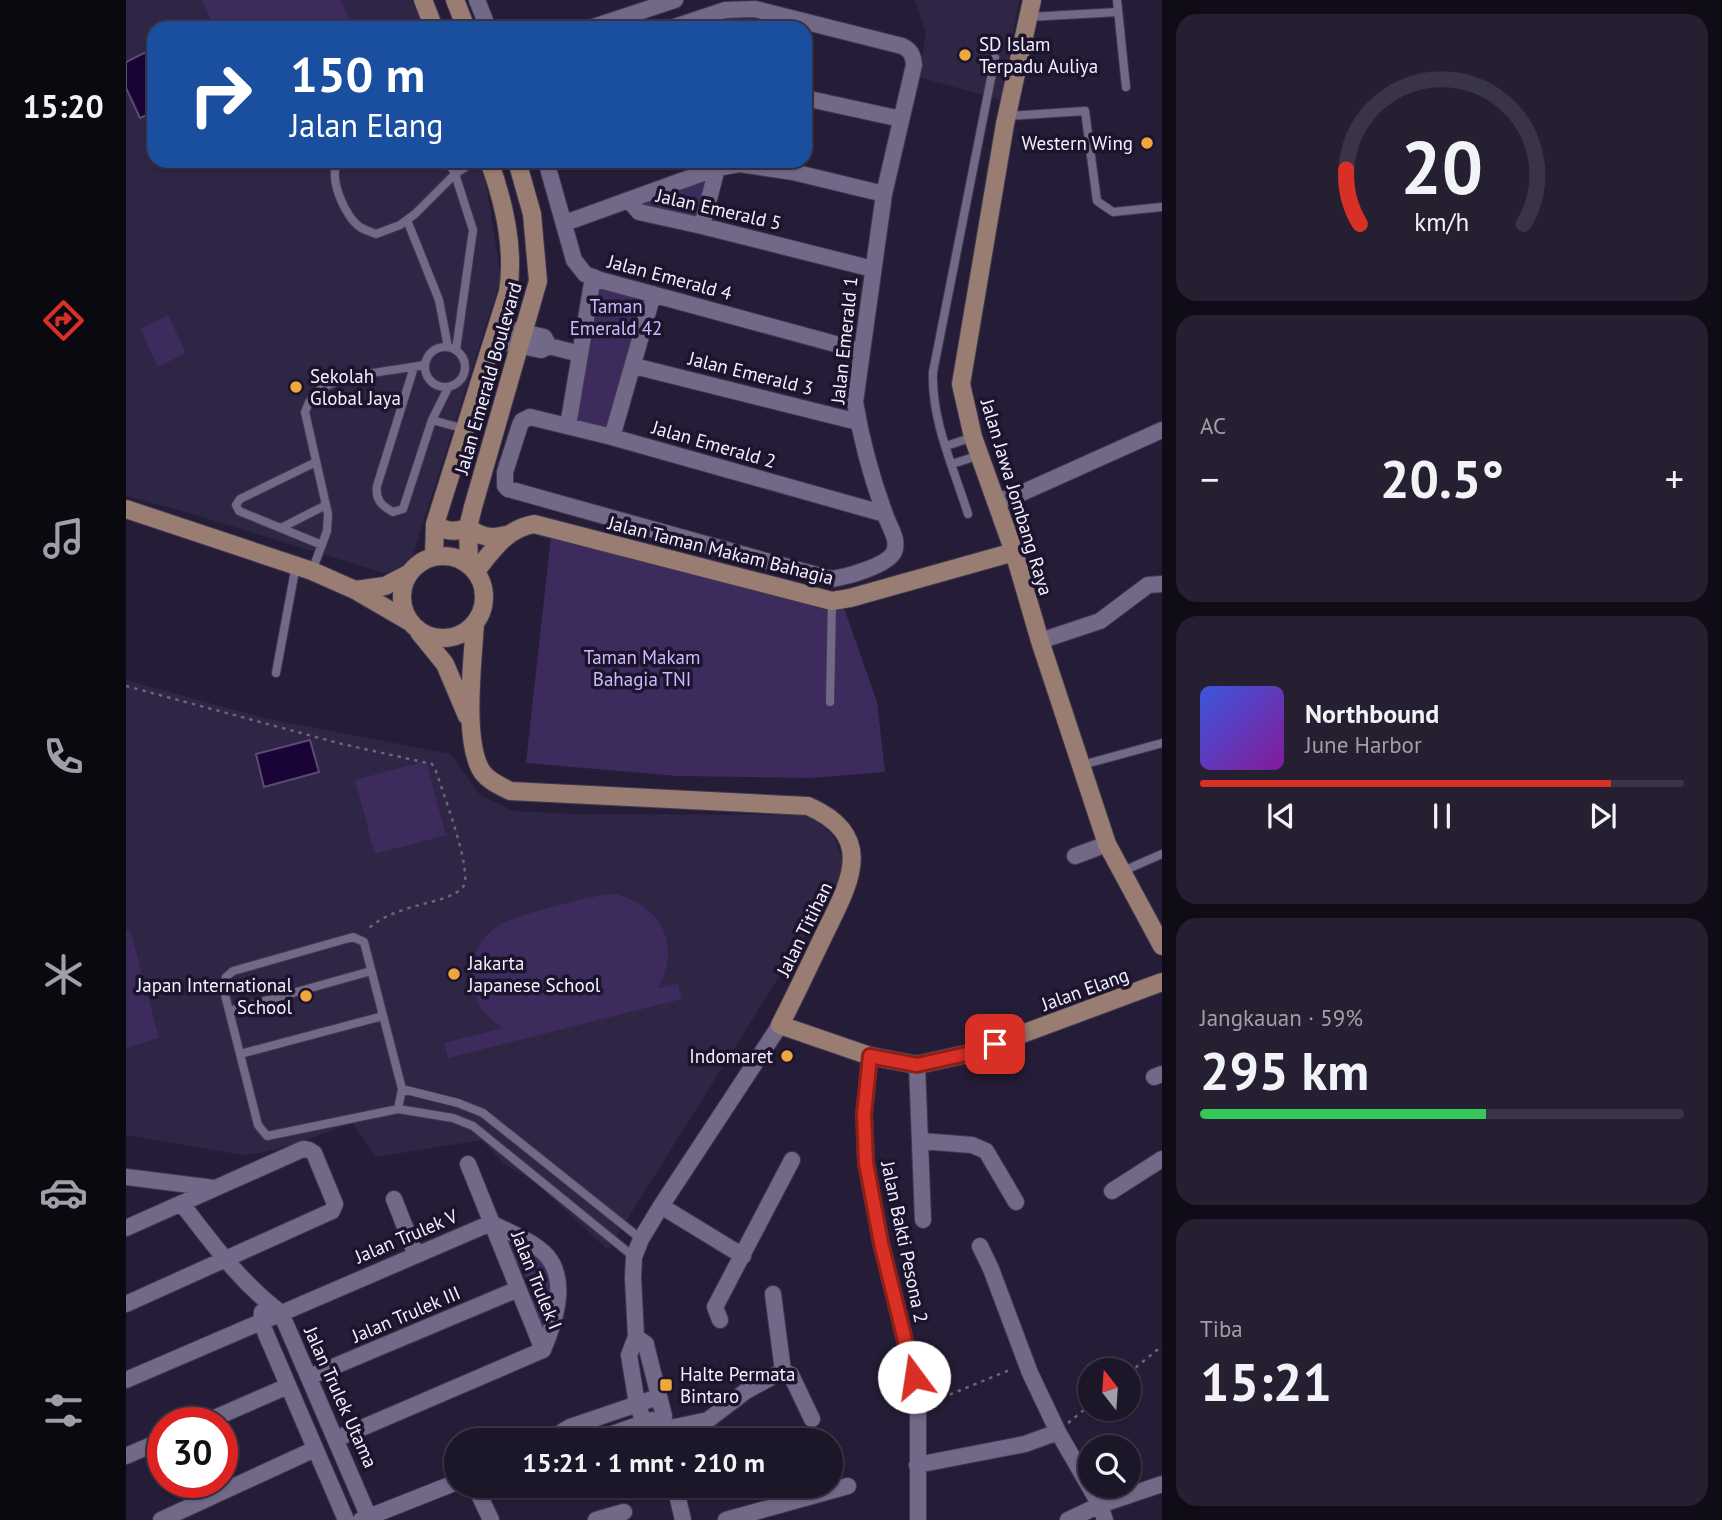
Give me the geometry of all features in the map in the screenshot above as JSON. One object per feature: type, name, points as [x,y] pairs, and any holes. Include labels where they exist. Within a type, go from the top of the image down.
[{"type":"main road","points":[[423,0],[431,21]]},
{"type":"main road","points":[[455,0],[463,21]]},
{"type":"main road","name":"Jalan Jawa Jombang Raya","points":[[1030,8],[1005,124],[961,384],[973,437],[1014,552],[1040,641],[1107,844],[1162,946]]},
{"type":"main road","name":"Jalan Emerald Boulevard","points":[[433,556],[435,524],[508,292],[510,263],[505,211],[491,168]]},
{"type":"main road","name":"Jalan Emerald Boulevard","points":[[472,568],[468,527],[538,274],[532,214],[519,168]]},
{"type":"main road","points":[[126,509],[304,568],[355,590],[433,637],[452,637],[468,630],[482,612],[485,599],[483,586],[472,568],[458,558],[446,555],[424,560],[385,586],[355,590]]},
{"type":"main road","points":[[435,524],[448,531],[468,527],[482,536],[506,535]]},
{"type":"main road","name":"Jalan Taman Makam Bahagia","points":[[506,535],[534,524],[832,601],[1014,552]]},
{"type":"main road","points":[[472,568],[506,535]]},
{"type":"main road","points":[[408,573],[401,594],[402,605],[413,626]]},
{"type":"main road","name":"Jalan Titihan","points":[[475,623],[472,747],[483,773],[510,791],[808,806],[839,823],[850,853],[850,882],[780,1025]]},
{"type":"main road","name":"Jalan Titihan","points":[[413,626],[444,664],[471,729]]},
{"type":"main road","name":"Jalan Elang","points":[[780,1025],[870,1056],[917,1065],[971,1053],[1162,982]]},
{"type":"street","points":[[477,0],[485,21]]},
{"type":"street","points":[[611,21],[675,0]]},
{"type":"street","name":"Jalan Emerald 1","points":[[692,21],[725,10],[755,9],[803,21]]},
{"type":"street","name":"Jalan Emerald 1","points":[[530,417],[520,425],[505,472],[503,481],[508,489],[831,579],[847,576],[890,558],[896,541],[885,514],[858,422],[855,402],[884,194],[914,65],[909,50],[902,46],[812,23]]},
{"type":"street","points":[[812,99],[901,118]]},
{"type":"street","name":"Jalan Emerald 4","points":[[548,168],[574,260],[579,268],[593,277],[861,351]]},
{"type":"street","points":[[633,200],[717,168]]},
{"type":"street","points":[[702,226],[717,168]]},
{"type":"street","points":[[766,168],[884,194]]},
{"type":"street","name":"Jalan Emerald 5","points":[[565,223],[633,200],[633,205],[639,212],[873,269]]},
{"type":"street","points":[[568,426],[593,277]]},
{"type":"street","points":[[612,437],[653,294]]},
{"type":"street","points":[[495,333],[522,339],[544,337],[549,346],[580,354]]},
{"type":"street","name":"Jalan Emerald 3","points":[[634,366],[858,422]]},
{"type":"street","name":"Jalan Emerald 2","points":[[530,417],[612,437],[885,514]]},
{"type":"street","points":[[996,501],[1015,496],[1162,430]]},
{"type":"street","points":[[1040,641],[1100,621],[1148,585],[1162,584]]},
{"type":"street","points":[[1074,856],[1107,844]]},
{"type":"street","name":"Jalan Titihan","points":[[644,1422],[637,1404],[629,1355],[636,1337],[634,1256],[641,1239],[780,1025]]},
{"type":"street","name":"Jalan Bakti Pesona 2","points":[[870,1056],[864,1114],[866,1163],[881,1243],[914,1377],[918,1408],[918,1520]]},
{"type":"street","points":[[917,1065],[923,1220]]},
{"type":"street","points":[[921,1141],[972,1146],[986,1151],[1016,1202]]},
{"type":"street","points":[[126,1228],[303,1149],[314,1153],[335,1204],[332,1211],[126,1304]]},
{"type":"street","points":[[1112,1192],[1162,1159]]},
{"type":"street","points":[[720,1320],[715,1307],[792,1160]]},
{"type":"street","name":"Jalan Trulek V","points":[[126,1380],[491,1223],[468,1164]]},
{"type":"street","points":[[126,1177],[214,1188]]},
{"type":"street","points":[[394,1199],[416,1255]]},
{"type":"street","name":"Jalan Trulek Utama","points":[[182,1204],[225,1260],[262,1299],[281,1313],[336,1439],[367,1519]]},
{"type":"street","points":[[662,1206],[743,1256]]},
{"type":"street","name":"Jalan Trulek I","points":[[491,1223],[543,1350]]},
{"type":"street","name":"Jalan Trulek I","points":[[336,1439],[543,1350],[558,1307],[553,1266],[546,1255],[491,1223]]},
{"type":"street","points":[[980,1246],[1027,1365],[1058,1432],[1102,1513]]},
{"type":"street","name":"Jalan Trulek III","points":[[309,1377],[518,1289]]},
{"type":"street","points":[[773,1294],[783,1371]]},
{"type":"street","points":[[262,1299],[261,1321],[346,1520]]},
{"type":"street","name":"Jalan Titihan","points":[[636,1337],[646,1344],[659,1397],[663,1428]]},
{"type":"street","points":[[783,1371],[791,1375],[812,1419]]},
{"type":"street","points":[[668,1428],[708,1420],[746,1391],[783,1371]]},
{"type":"street","points":[[238,1408],[288,1386]]},
{"type":"street","points":[[568,1428],[659,1397]]},
{"type":"street","points":[[628,1428],[644,1422],[660,1428]]},
{"type":"street","points":[[917,1465],[1025,1444],[1058,1432]]},
{"type":"street","points":[[126,1456],[147,1447]]},
{"type":"street","points":[[161,1520],[315,1449]]},
{"type":"street","points":[[1068,1520],[1102,1513],[1162,1484]]},
{"type":"street","points":[[726,1520],[781,1513],[848,1486]]},
{"type":"street","points":[[367,1519],[444,1487]]},
{"type":"street","points":[[481,1498],[491,1520]]},
{"type":"street","points":[[678,1498],[683,1520]]},
{"type":"street","points":[[598,1520],[624,1512]]},
{"type":"lane","points":[[1116,0],[1126,87]]},
{"type":"lane","points":[[1030,8],[1118,12]]},
{"type":"lane","points":[[968,514],[932,393],[933,372],[995,58]]},
{"type":"lane","points":[[982,124],[1005,124],[1085,111],[1097,201],[1113,212],[1162,208]]},
{"type":"lane","points":[[335,168],[335,185],[348,213],[360,227],[376,233],[407,220],[464,168]]},
{"type":"lane","points":[[452,168],[473,230],[452,348]]},
{"type":"lane","points":[[407,220],[439,300],[452,348],[464,359],[466,371],[460,382],[448,388],[436,386],[427,377],[425,365],[432,351],[452,348]]},
{"type":"lane","points":[[276,673],[304,568],[322,545],[327,531],[326,505],[305,412],[309,401],[318,390],[337,381],[425,365]]},
{"type":"lane","points":[[414,367],[377,486],[376,493],[381,505],[393,512],[403,509],[432,420],[448,388]]},
{"type":"lane","points":[[432,420],[465,429]]},
{"type":"lane","points":[[946,446],[973,437]]},
{"type":"lane","points":[[952,464],[980,455]]},
{"type":"lane","points":[[316,462],[240,499],[236,505],[239,511],[322,545]]},
{"type":"lane","points":[[281,528],[326,505]]},
{"type":"lane","points":[[830,702],[832,601]]},
{"type":"lane","points":[[1082,765],[1162,743]]},
{"type":"lane","points":[[1121,872],[1162,854]]},
{"type":"lane","points":[[398,1109],[402,1089],[364,942],[353,937],[233,971],[226,977],[223,986],[258,1125],[267,1136],[398,1109],[453,1118],[473,1126],[634,1256]]},
{"type":"lane","points":[[229,1012],[371,971]]},
{"type":"lane","points":[[240,1054],[383,1016]]},
{"type":"lane","points":[[402,1089],[458,1103],[483,1113],[641,1239]]},
{"type":"lane","points":[[453,1118],[458,1103]]},
{"type":"path","points":[[126,686],[342,744],[432,764],[462,851],[466,880],[462,888],[441,899],[378,919],[358,938]]},
{"type":"path","points":[[1141,1363],[1162,1346]]},
{"type":"path","points":[[918,1408],[1027,1365]]},
{"type":"path","points":[[1058,1432],[1078,1415]]},
{"type":"shaded area","name":"Sekolah Global Jaya","points":[[126,0],[412,0],[421,21],[147,21],[147,168],[482,168],[501,278],[412,557],[390,575],[126,496]]},
{"type":"shaded area","name":"SD Islam Terpadu Auliya","points":[[915,0],[1019,0],[1001,100],[918,77],[926,33]]},
{"type":"shaded area","points":[[146,52],[147,54],[147,115],[140,118],[126,88],[126,62]]},
{"type":"shaded area","name":"Jakarta Japanese School","points":[[126,680],[264,718],[451,754],[480,795],[513,811],[575,814],[805,815],[834,837],[843,861],[839,881],[608,1250],[534,1181],[504,1164],[482,1140],[376,1157],[352,1123],[298,1143],[242,1155],[126,1135]]},
{"type":"shaded area","points":[[310,740],[319,772],[264,787],[256,754]]},
{"type":"green space","points":[[202,0],[341,0],[350,21],[212,21]]},
{"type":"green space","points":[[717,168],[702,226],[639,212],[633,200]]},
{"type":"green space","name":"Taman Emerald 42","points":[[593,277],[653,294],[612,437],[568,426]]},
{"type":"green space","points":[[168,315],[186,353],[158,367],[140,329]]},
{"type":"green space","name":"Taman Makam Bahagia TNI","points":[[551,537],[844,608],[877,702],[885,772],[810,778],[678,776],[526,763]]},
{"type":"green space","points":[[426,761],[446,835],[375,854],[355,780]]},
{"type":"green space","points":[[616,894],[646,908],[656,918],[667,943],[668,957],[658,988],[678,984],[682,999],[448,1058],[444,1043],[503,1028],[482,1009],[474,989],[474,962],[478,948],[486,936],[522,915]]},
{"type":"green space","points":[[130,929],[159,1038],[126,1048],[126,931]]},
{"type":"green space","points":[[495,1224],[547,1257],[556,1310],[543,1350],[528,1281]]},
{"type":"place","name":"SD Islam Terpadu Auliya","points":[[965,55]]},
{"type":"place","name":"Western Wing","points":[[1147,143]]},
{"type":"place","name":"Sekolah Global Jaya","points":[[296,387]]},
{"type":"place","name":"Jakarta Japanese School","points":[[454,974]]},
{"type":"place","name":"Japan International School","points":[[306,996]]},
{"type":"place","name":"Indomaret","points":[[787,1056]]},
{"type":"place","name":"Halte Permata Bintaro","points":[[666,1385]]},
{"type":"route","points":[[914,1377],[881,1243],[866,1163],[864,1114],[870,1056],[917,1065],[971,1053],[995,1044]]}]
